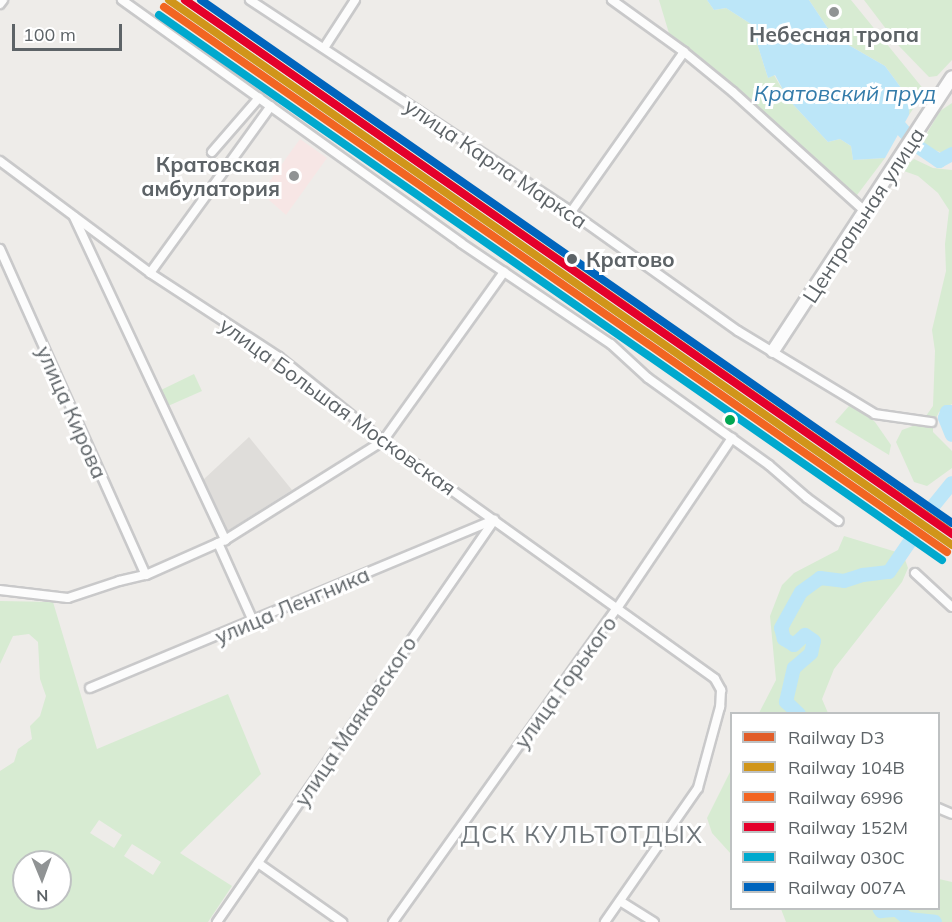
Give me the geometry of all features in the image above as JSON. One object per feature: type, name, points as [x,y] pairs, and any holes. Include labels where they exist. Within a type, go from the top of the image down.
[{"type":"street","points":[[0,4],[3,0]]},
{"type":"street","points":[[122,0],[504,272],[611,344],[648,378],[732,438],[839,521]]},
{"type":"street","name":"улица Карла Маркса","points":[[250,0],[571,212],[738,331],[875,414],[931,422]]},
{"type":"street","points":[[324,48],[356,0]]},
{"type":"street","points":[[612,0],[684,52],[866,212]]},
{"type":"street","points":[[571,212],[684,52]]},
{"type":"street","name":"Центральная улица","points":[[773,351],[866,212],[895,163],[925,121],[952,77]]},
{"type":"street","points":[[212,152],[259,98]]},
{"type":"street","points":[[150,273],[271,106]]},
{"type":"street","name":"улица Большая Московская","points":[[0,161],[150,273],[279,357],[383,441],[716,679],[721,690],[720,707],[698,788],[605,922]]},
{"type":"street","points":[[73,215],[222,542],[253,621]]},
{"type":"street","name":"улица Кирова","points":[[0,249],[147,575]]},
{"type":"street","points":[[0,590],[68,598],[119,580],[147,575],[222,542],[383,441],[504,272]]},
{"type":"street","name":"улица Горького","points":[[393,922],[618,608],[732,438]]},
{"type":"street","name":"улица Ленгника","points":[[90,688],[494,520]]},
{"type":"street","name":"улица Маяковского","points":[[218,922],[494,520]]},
{"type":"street","points":[[915,573],[952,607]]},
{"type":"street","points":[[258,863],[342,922]]},
{"type":"street","points":[[620,901],[654,922]]},
{"type":"shaded area","name":"Кратовская амбулатория","points":[[300,139],[327,158],[286,215],[261,193]]},
{"type":"shaded area","points":[[249,437],[292,490],[227,531],[203,480]]},
{"type":"green space","points":[[659,0],[707,0],[714,10],[726,8],[751,24],[768,78],[774,75],[788,99],[828,142],[840,139],[851,146],[853,160],[885,158],[851,203],[722,87],[674,50]]},
{"type":"green space","points":[[809,0],[851,0],[925,91],[909,115],[910,100],[885,66],[833,36]]},
{"type":"green space","points":[[864,0],[952,0],[952,60],[937,76],[929,77],[899,46]]},
{"type":"green space","points":[[952,103],[952,148],[943,153],[920,145],[940,111]]},
{"type":"green space","points":[[914,159],[933,168],[952,170],[952,404],[939,412],[933,424],[933,432],[952,451],[952,468],[927,486],[914,482],[896,442],[902,430],[921,423],[933,406],[935,351],[932,330],[946,271],[945,244],[949,210],[938,193],[918,176],[901,170]]},
{"type":"green space","points":[[194,374],[202,391],[168,406],[161,390]]},
{"type":"green space","points":[[849,406],[865,413],[875,422],[891,445],[889,455],[835,422]]},
{"type":"green space","points":[[844,536],[903,554],[908,568],[902,582],[834,669],[822,699],[828,712],[760,712],[776,680],[770,616],[782,585],[794,573],[838,550]]},
{"type":"green space","points":[[0,601],[53,602],[97,749],[228,694],[261,774],[180,853],[232,886],[208,922],[0,922],[0,771],[14,762],[18,749],[32,739],[30,726],[40,716],[46,696],[40,679],[38,642],[29,634],[13,636],[0,664]],"holes":[[[99,820],[122,835],[114,848],[90,833]],[[132,844],[161,862],[153,875],[124,856]]]},
{"type":"green space","points":[[730,772],[730,853],[712,833],[707,818]]},
{"type":"green space","points":[[940,879],[952,882],[952,922],[786,922],[781,910],[940,910]]},
{"type":"water","name":"Кратовский пруд","points":[[707,0],[809,0],[833,36],[885,66],[910,100],[909,115],[885,158],[853,160],[851,146],[840,139],[828,142],[788,99],[775,75],[768,78],[751,24],[726,8],[714,10]]},
{"type":"waterway","points":[[886,117],[900,127],[917,146],[939,161],[952,154]]},
{"type":"waterway","points":[[952,412],[947,412],[945,418],[952,435]]},
{"type":"waterway","points":[[934,505],[952,483]]},
{"type":"waterway","points":[[797,712],[786,702],[794,668],[811,653],[814,641],[805,635],[794,645],[784,639],[781,628],[801,592],[820,578],[844,581],[863,575],[889,572],[915,534]]},
{"type":"waterway","points":[[880,910],[897,910]]},
{"type":"waterway","points":[[897,910],[908,919],[935,922]]},
{"type":"rail line","name":"104В","points":[[169,0],[952,545]]},
{"type":"rail line","name":"D3","points":[[185,0],[952,533]]},
{"type":"rail line","name":"152М","points":[[185,0],[952,534]]},
{"type":"rail line","name":"007А","points":[[201,0],[952,523]]},
{"type":"rail line","name":"6996","points":[[164,7],[947,552]]},
{"type":"rail line","name":"030C","points":[[159,15],[942,560]]},
{"type":"place","name":"Небесная тропа","points":[[834,12]]},
{"type":"place","name":"Кратовская амбулатория","points":[[294,176]]},
{"type":"place","name":"Кратово","points":[[572,259]]},
{"type":"district","name":"ДСК КУЛЬТОТДЫХ","points":[[582,835]]}]
